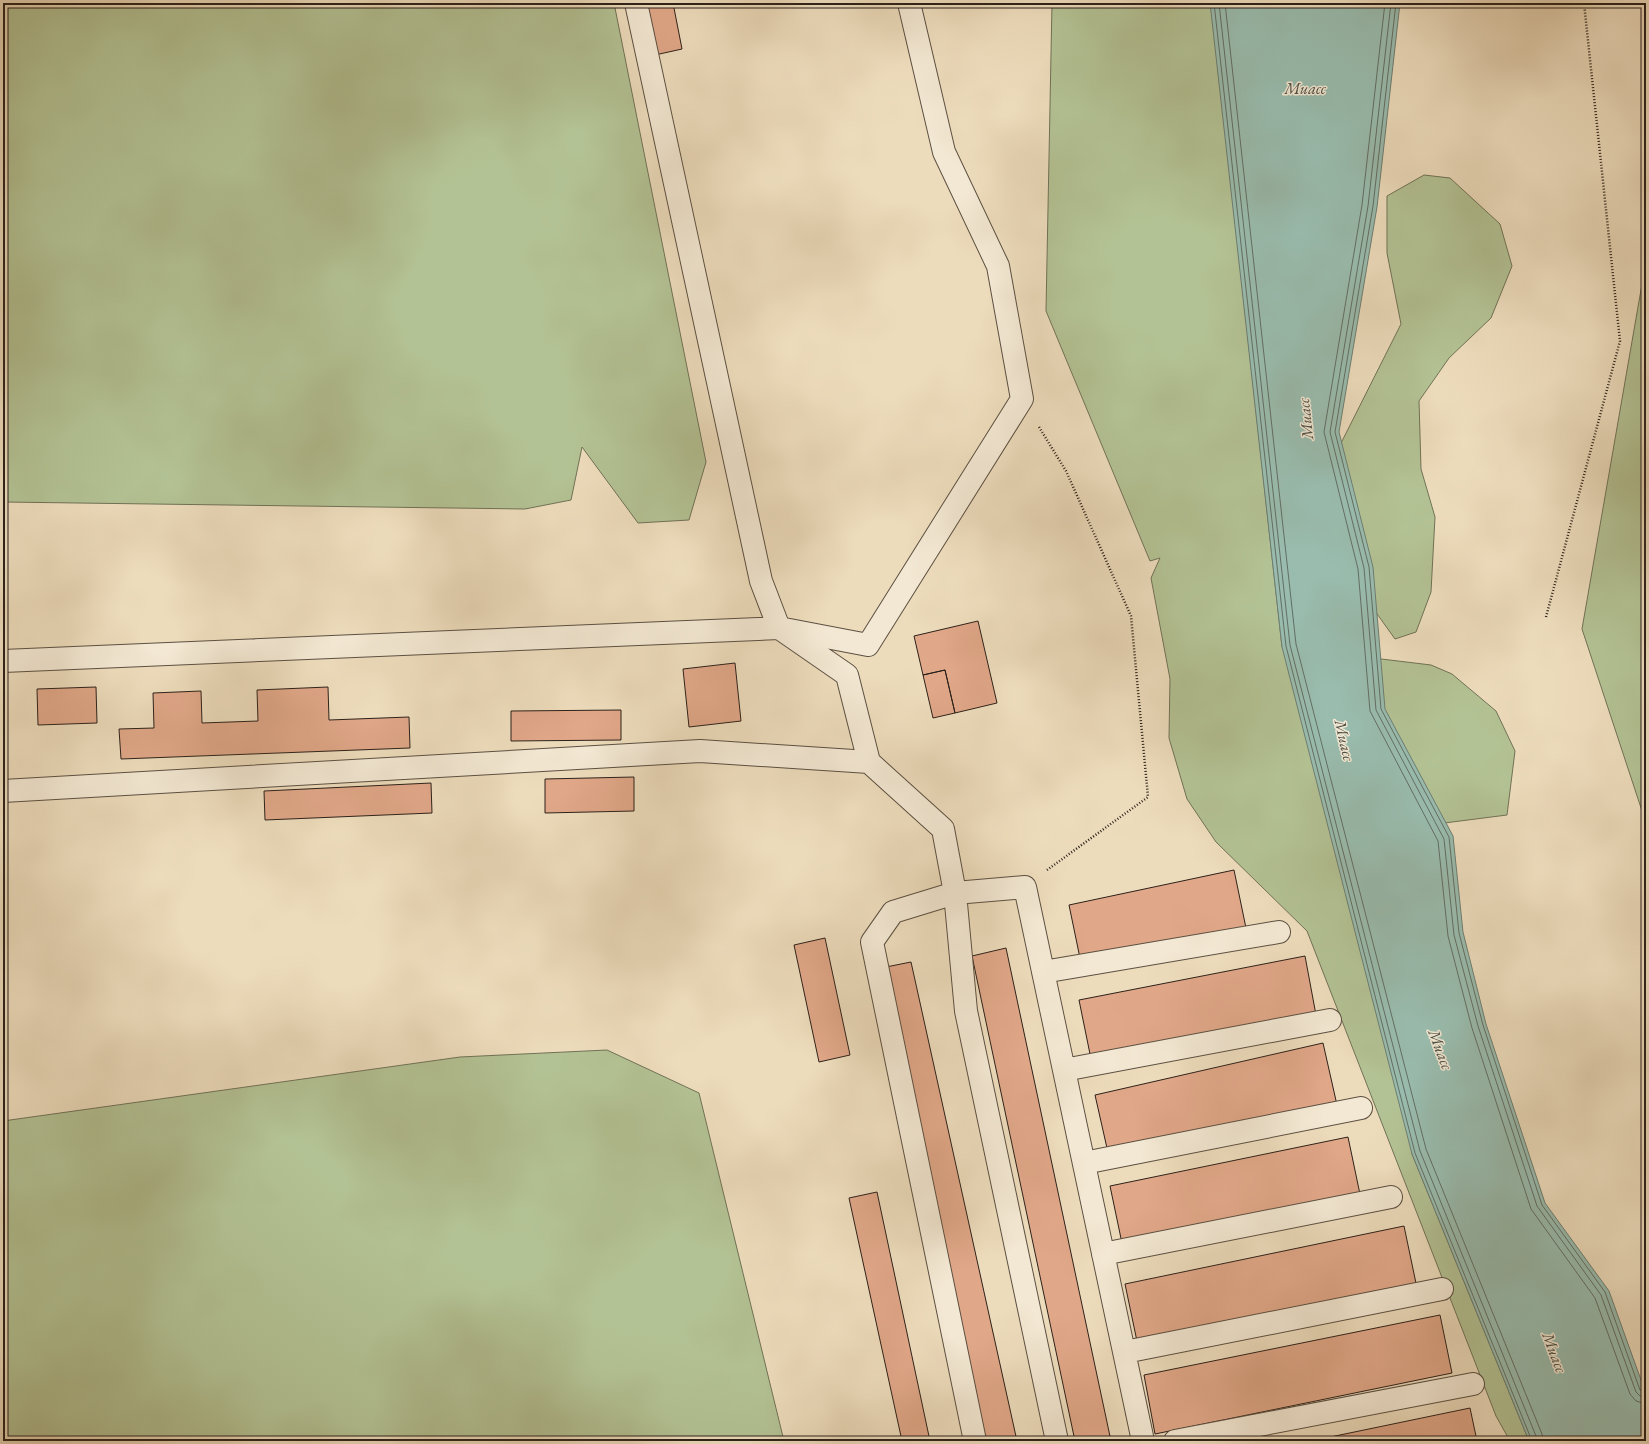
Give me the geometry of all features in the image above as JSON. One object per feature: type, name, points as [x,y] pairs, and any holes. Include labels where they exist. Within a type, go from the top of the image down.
[{"type":"lane","points":[[636,3],[761,581],[779,628],[847,675],[869,762],[943,829],[955,893],[966,1011],[1057,1441]]},
{"type":"lane","points":[[3,661],[779,628],[868,645],[1022,399],[998,266],[944,152],[909,3]]},
{"type":"lane","points":[[3,791],[700,752],[869,762]]},
{"type":"lane","points":[[975,1441],[872,942],[893,912],[955,893],[1025,887],[1143,1441]]},
{"type":"lane","points":[[1043,972],[1279,932]]},
{"type":"lane","points":[[1064,1070],[1330,1020]]},
{"type":"lane","points":[[1084,1163],[1361,1108]]},
{"type":"lane","points":[[1103,1254],[1391,1197]]},
{"type":"lane","points":[[1125,1352],[1442,1290]]},
{"type":"lane","points":[[1175,1441],[1473,1384]]},
{"type":"path","points":[[1546,617],[1620,341],[1584,3]]},
{"type":"path","points":[[1022,399],[1066,471],[1131,616],[1148,797],[1025,887]]},
{"type":"green space","points":[[3,3],[614,3],[706,462],[689,520],[638,523],[582,447],[571,500],[525,509],[3,502]]},
{"type":"green space","points":[[1052,3],[1211,3],[1282,647],[1431,665],[1452,674],[1496,711],[1515,751],[1507,815],[1413,827],[1412,1154],[1529,1441],[1510,1441],[1496,1416],[1307,931],[1216,842],[1187,799],[1169,738],[1170,679],[1151,578],[1160,558],[1150,561],[1046,311]]},
{"type":"green space","points":[[1424,175],[1450,178],[1500,224],[1512,266],[1491,318],[1449,358],[1419,401],[1421,469],[1435,517],[1431,592],[1416,632],[1395,639],[1360,590],[1332,461],[1401,324],[1387,253],[1387,196]]},
{"type":"green space","points":[[1646,261],[1646,823],[1582,629]]},
{"type":"green space","points":[[607,1050],[699,1093],[784,1441],[3,1441],[3,1121],[460,1057]]},
{"type":"water","name":"Миасс","points":[[1210,3],[1400,3],[1377,207],[1339,432],[1373,567],[1385,709],[1453,836],[1463,932],[1486,1024],[1545,1203],[1609,1291],[1646,1394],[1646,1441],[1529,1441],[1412,1154],[1282,647]]},
{"type":"building","points":[[644,3],[673,3],[682,49],[655,55]]},
{"type":"building","points":[[978,621],[997,703],[955,713],[945,670],[923,675],[914,636]]},
{"type":"building","points":[[735,663],[741,721],[689,727],[683,669]]},
{"type":"building","points":[[945,670],[955,713],[933,718],[923,675]]},
{"type":"building","points":[[96,687],[97,723],[38,725],[37,689]]},
{"type":"building","points":[[328,687],[329,720],[409,717],[410,748],[121,759],[119,729],[154,728],[153,693],[201,691],[202,723],[258,721],[257,690]]},
{"type":"building","points":[[621,710],[621,740],[511,741],[511,711]]},
{"type":"building","points":[[634,777],[634,811],[545,813],[545,779]]},
{"type":"building","points":[[431,783],[432,813],[265,820],[264,791]]},
{"type":"building","points":[[1234,870],[1246,928],[1081,963],[1069,905]]},
{"type":"building","points":[[825,938],[850,1055],[819,1062],[794,945]]},
{"type":"building","points":[[1006,948],[1111,1441],[1075,1441],[972,956]]},
{"type":"building","points":[[1305,956],[1316,1015],[1091,1059],[1079,1000]]},
{"type":"building","points":[[911,962],[1017,1441],[985,1441],[881,968]]},
{"type":"building","points":[[1323,1043],[1337,1105],[1109,1157],[1095,1095]]},
{"type":"building","points":[[1348,1137],[1361,1199],[1123,1248],[1110,1186]]},
{"type":"building","points":[[877,1192],[930,1441],[902,1441],[849,1198]]},
{"type":"building","points":[[1404,1226],[1417,1288],[1138,1346],[1125,1284]]},
{"type":"building","points":[[1440,1315],[1452,1373],[1155,1434],[1144,1375]]},
{"type":"building","points":[[1470,1408],[1477,1441],[1311,1441]]}]
